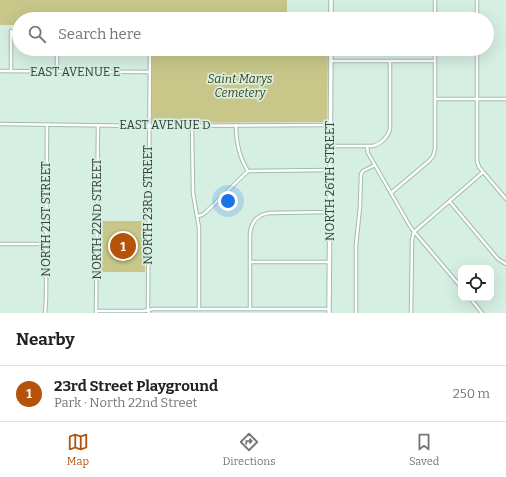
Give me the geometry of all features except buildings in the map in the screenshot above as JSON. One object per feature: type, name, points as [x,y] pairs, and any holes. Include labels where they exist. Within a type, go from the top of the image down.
[{"type":"street","points":[[331,0],[331,12]]},
{"type":"street","points":[[435,0],[435,12]]},
{"type":"street","points":[[477,0],[477,12]]},
{"type":"street","points":[[11,31],[11,71]]},
{"type":"street","points":[[57,56],[57,71]]},
{"type":"street","name":"NORTH 23RD STREET","points":[[148,312],[150,56]]},
{"type":"street","name":"NORTH 26TH STREET","points":[[329,311],[331,56]]},
{"type":"street","points":[[391,193],[430,160],[434,154],[435,56]]},
{"type":"street","points":[[477,56],[477,161],[479,167],[506,199]]},
{"type":"street","points":[[331,61],[435,61]]},
{"type":"street","points":[[330,146],[378,145],[389,134],[390,61]]},
{"type":"street","name":"EAST AVENUE E","points":[[0,71],[149,72]]},
{"type":"street","points":[[435,99],[506,99]]},
{"type":"street","name":"EAST AVENUE D","points":[[0,124],[149,126],[330,125]]},
{"type":"street","name":"NORTH 21ST STREET","points":[[44,313],[46,300],[47,125]]},
{"type":"street","name":"NORTH 22ND STREET","points":[[96,312],[98,125]]},
{"type":"street","points":[[192,125],[192,193],[198,216],[199,228],[199,309]]},
{"type":"street","points":[[236,125],[239,150],[248,170]]},
{"type":"street","points":[[367,146],[368,153],[414,232],[458,283]]},
{"type":"street","points":[[356,313],[357,242],[361,173],[375,165]]},
{"type":"street","points":[[198,216],[206,212],[248,170],[330,170]]},
{"type":"street","points":[[411,313],[412,240],[414,232],[483,172]]},
{"type":"street","points":[[450,202],[498,260],[506,264]]},
{"type":"street","points":[[250,309],[250,234],[254,221],[267,213],[330,212]]},
{"type":"street","points":[[0,244],[46,244]]},
{"type":"street","points":[[250,262],[329,262]]},
{"type":"street","points":[[472,301],[482,313]]},
{"type":"street","points":[[96,312],[148,312],[153,309],[199,309],[203,311],[250,309],[256,311],[329,311]]},
{"type":"green space","points":[[0,0],[287,0],[287,12],[12,12],[12,25],[0,25]]},
{"type":"green space","name":"Saint Marys Cemetery","points":[[152,56],[328,56],[327,122],[151,123]]},
{"type":"green space","points":[[100,221],[145,221],[145,272],[100,272]]},
{"type":"place","name":"23rd Street Playground","points":[[123,246]]}]
